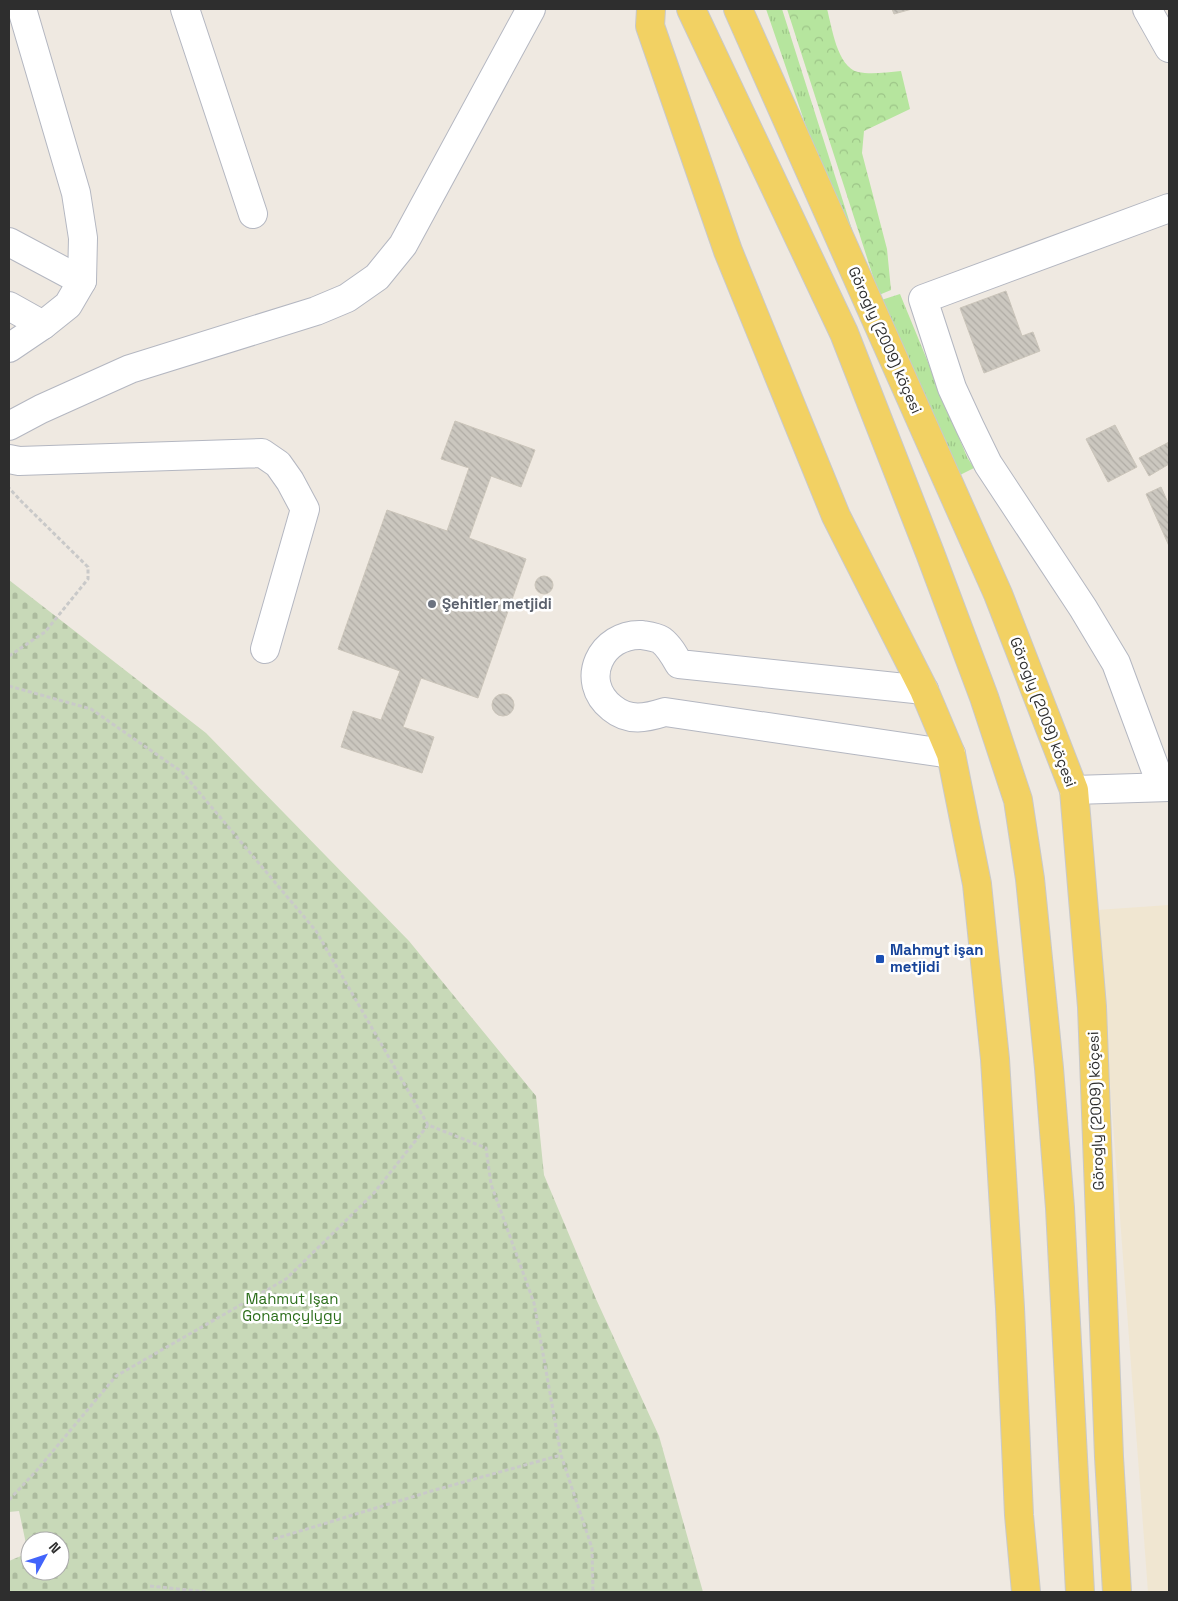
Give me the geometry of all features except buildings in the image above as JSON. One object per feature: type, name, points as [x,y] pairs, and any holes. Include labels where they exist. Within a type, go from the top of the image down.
[{"type":"main road","points":[[651,9],[650,26],[728,251],[836,516],[924,690],[951,754],[977,884],[995,1059],[1010,1308],[1019,1515],[1026,1592]]},
{"type":"main road","points":[[691,9],[844,333],[984,697],[1018,800],[1030,879],[1049,1068],[1060,1208],[1080,1592]]},
{"type":"main road","name":"Görogly (2009) köçesi","points":[[738,9],[998,594],[1074,790],[1092,1007],[1108,1457],[1116,1592]]},
{"type":"street","points":[[9,348],[68,305],[82,281],[83,238],[76,193],[22,9]]},
{"type":"street","points":[[185,9],[252,214]]},
{"type":"street","points":[[9,426],[41,409],[130,369],[316,311],[347,298],[377,277],[403,245],[531,9]]},
{"type":"street","points":[[1147,9],[1169,48]]},
{"type":"street","points":[[1074,790],[1166,787],[1116,663],[1083,608],[988,464],[952,388],[922,300],[1169,208]]},
{"type":"street","points":[[9,242],[82,281]]},
{"type":"street","points":[[9,306],[43,325]]},
{"type":"street","points":[[9,460],[262,453],[278,464],[290,481],[305,509],[266,649]]},
{"type":"street","points":[[924,690],[679,664],[669,648],[660,639],[636,635],[615,642],[602,654],[596,666],[595,677],[596,687],[606,704],[617,713],[638,719],[666,712],[951,754]]},
{"type":"path","points":[[9,487],[88,567],[88,579],[45,632],[9,656]]},
{"type":"path","points":[[9,686],[91,708],[182,772],[316,931],[428,1124],[486,1148],[491,1184],[534,1303],[561,1456],[592,1548],[594,1592]]},
{"type":"path","points":[[9,1500],[37,1470],[116,1376],[286,1279],[374,1192],[428,1124]]},
{"type":"path","points":[[274,1539],[434,1490],[561,1456]]},
{"type":"path","points":[[150,1586],[207,1592]]},
{"type":"shaded area","points":[[1169,905],[1169,1592],[1148,1592],[1097,910]]},
{"type":"green space","points":[[766,9],[782,9],[875,302],[900,294],[967,457],[974,468],[950,480],[843,235]]},
{"type":"green space","points":[[787,9],[827,9],[833,36],[840,55],[851,69],[869,73],[901,71],[910,109],[864,131],[862,153],[887,249],[891,290],[879,295]]},
{"type":"green space","name":"Mahmut Işan Gonamçylygy","points":[[9,580],[206,733],[409,941],[536,1096],[544,1175],[596,1299],[659,1436],[703,1592],[9,1592],[9,1561],[20,1556],[20,1581],[70,1581],[70,1531],[23,1531],[19,1511],[9,1512]]},
{"type":"place","name":"Şehitler metjidi","points":[[432,604]]},
{"type":"place","name":"Mahmyt işan metjidi","points":[[880,959]]}]
